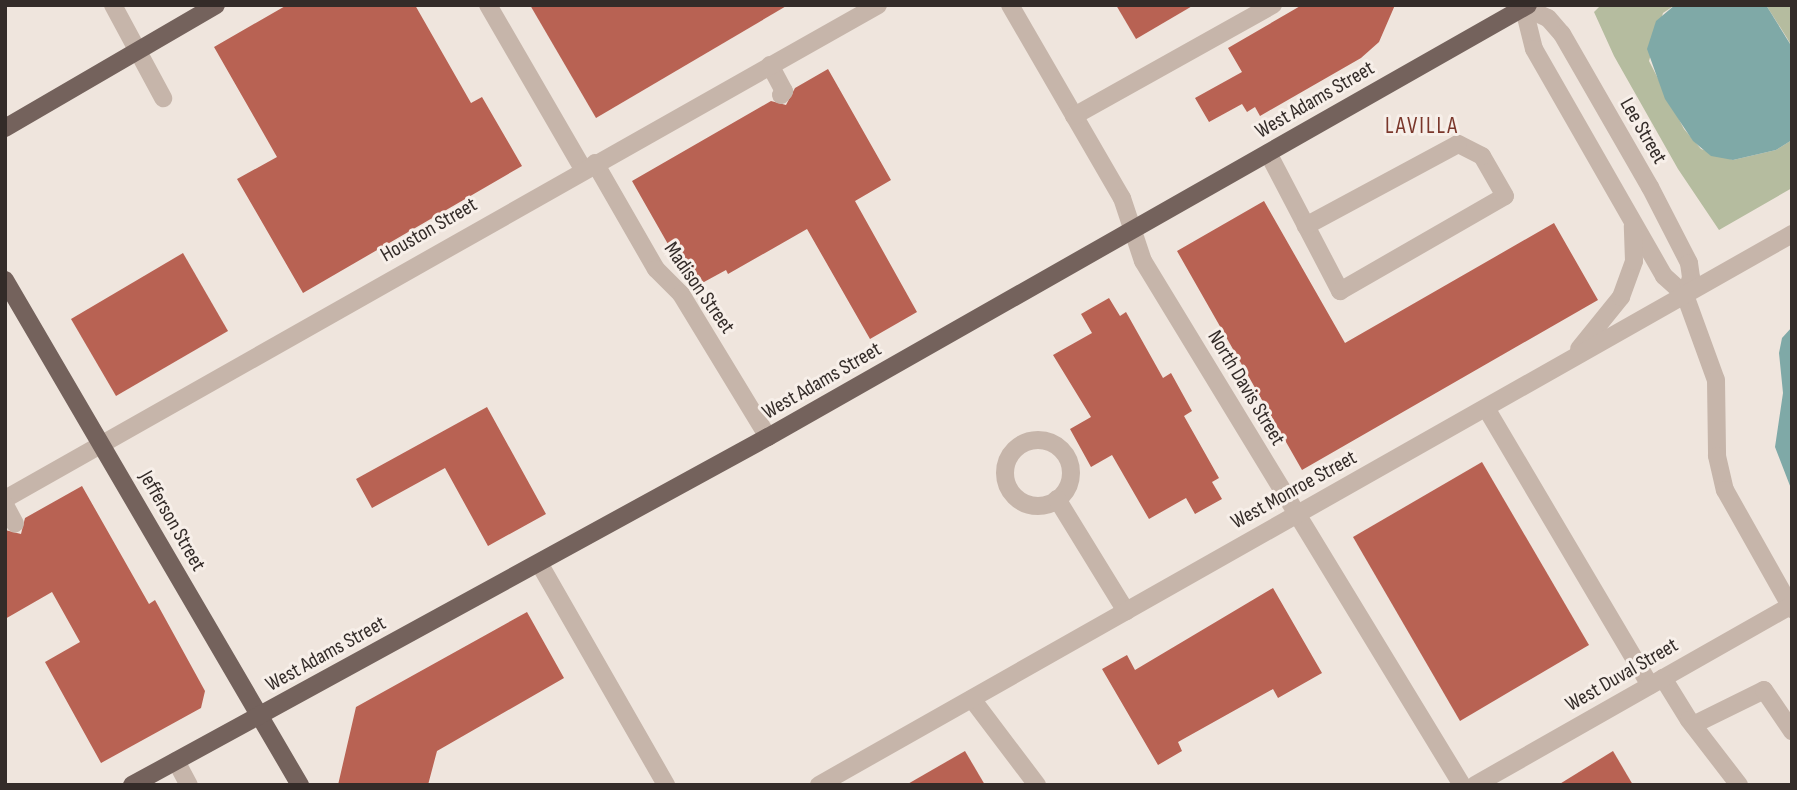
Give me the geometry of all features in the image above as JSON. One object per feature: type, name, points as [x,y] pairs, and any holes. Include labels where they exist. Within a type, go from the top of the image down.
[{"type":"main road","points":[[5,128],[216,5]]},
{"type":"main road","name":"West Adams Street","points":[[132,785],[768,437],[1525,6]]},
{"type":"main road","name":"Jefferson Street","points":[[5,280],[300,785]]},
{"type":"street","points":[[113,5],[163,98]]},
{"type":"street","name":"Madison Street","points":[[488,5],[589,166],[666,280],[681,294],[768,437]]},
{"type":"street","name":"Houston Street","points":[[5,499],[589,166],[878,5]]},
{"type":"street","name":"North Davis Street","points":[[1010,5],[1122,198],[1143,261],[1462,785]]},
{"type":"street","points":[[1074,116],[1273,5]]},
{"type":"street","name":"Lee Street","points":[[1525,6],[1534,49],[1664,276],[1685,295],[1716,380],[1717,456],[1725,490],[1791,607]]},
{"type":"street","name":"Lee Street","points":[[1525,6],[1548,18],[1562,34],[1650,187],[1689,263],[1691,278],[1685,295]]},
{"type":"street","points":[[770,65],[784,91],[782,95]]},
{"type":"street","points":[[1268,153],[1306,226],[1340,291],[1505,196],[1482,156],[1458,144],[1306,226]]},
{"type":"street","points":[[1565,364],[1621,297],[1634,261],[1632,219]]},
{"type":"street","name":"West Monroe Street","points":[[819,785],[1792,234]]},
{"type":"street","points":[[1486,408],[1656,682],[1739,785]]},
{"type":"street","points":[[1057,499],[1126,611]]},
{"type":"street","points":[[5,505],[15,524]]},
{"type":"street","points":[[539,563],[666,785]]},
{"type":"street","name":"West Duval Street","points":[[1475,785],[1791,607]]},
{"type":"street","points":[[1693,725],[1764,690],[1792,730]]},
{"type":"street","points":[[972,699],[1037,785]]},
{"type":"street","points":[[176,761],[189,785]]},
{"type":"green space","points":[[1601,5],[1675,5],[1663,13],[1649,61],[1684,129],[1701,149],[1733,160],[1776,150],[1792,140],[1792,188],[1719,230],[1678,169],[1614,56],[1594,12]]},
{"type":"green space","points":[[1766,5],[1792,5],[1792,47],[1787,38]]},
{"type":"water","points":[[1675,5],[1766,5],[1792,47],[1792,140],[1776,150],[1733,160],[1711,156],[1693,141],[1665,99],[1647,49],[1656,21]]},
{"type":"water","points":[[1792,327],[1792,491],[1775,447],[1783,393],[1779,353],[1782,338]]},
{"type":"building","points":[[287,5],[415,5],[471,103],[482,97],[522,166],[303,293],[237,179],[277,157],[214,47]]},
{"type":"building","points":[[530,5],[788,5],[596,118]]},
{"type":"building","points":[[1116,5],[1194,5],[1136,39]]},
{"type":"building","points":[[1302,5],[1395,5],[1379,42],[1361,58],[1260,116],[1255,107],[1247,112],[1242,104],[1209,122],[1195,98],[1242,72],[1228,48]]},
{"type":"building","points":[[828,69],[891,180],[855,201],[917,312],[870,339],[807,229],[728,274],[726,270],[693,288],[632,181],[771,101],[786,105],[795,88]]},
{"type":"building","points":[[1264,201],[1345,343],[1554,223],[1598,300],[1302,470],[1177,251]]},
{"type":"building","points":[[183,253],[228,331],[116,396],[71,319]]},
{"type":"building","points":[[1109,298],[1120,316],[1126,312],[1163,378],[1171,373],[1192,411],[1184,416],[1219,478],[1212,482],[1222,499],[1195,514],[1186,498],[1149,519],[1112,455],[1091,467],[1070,429],[1091,417],[1053,355],[1092,333],[1081,314]]},
{"type":"building","points":[[487,407],[546,514],[488,546],[445,468],[372,508],[356,479]]},
{"type":"building","points":[[1482,462],[1589,645],[1460,721],[1353,537]]},
{"type":"building","points":[[82,486],[149,604],[155,600],[205,691],[201,708],[101,763],[45,662],[80,642],[52,592],[5,619],[5,530],[21,534],[25,518]]},
{"type":"building","points":[[1273,588],[1322,673],[1278,698],[1273,689],[1178,742],[1182,751],[1158,765],[1102,669],[1127,655],[1135,670]]},
{"type":"building","points":[[527,612],[564,678],[437,751],[428,785],[338,785],[356,707]]},
{"type":"building","points":[[965,751],[985,785],[906,785]]},
{"type":"building","points":[[1613,751],[1633,785],[1558,785]]},
{"type":"district","name":"LAVILLA","points":[[1422,126]]}]
